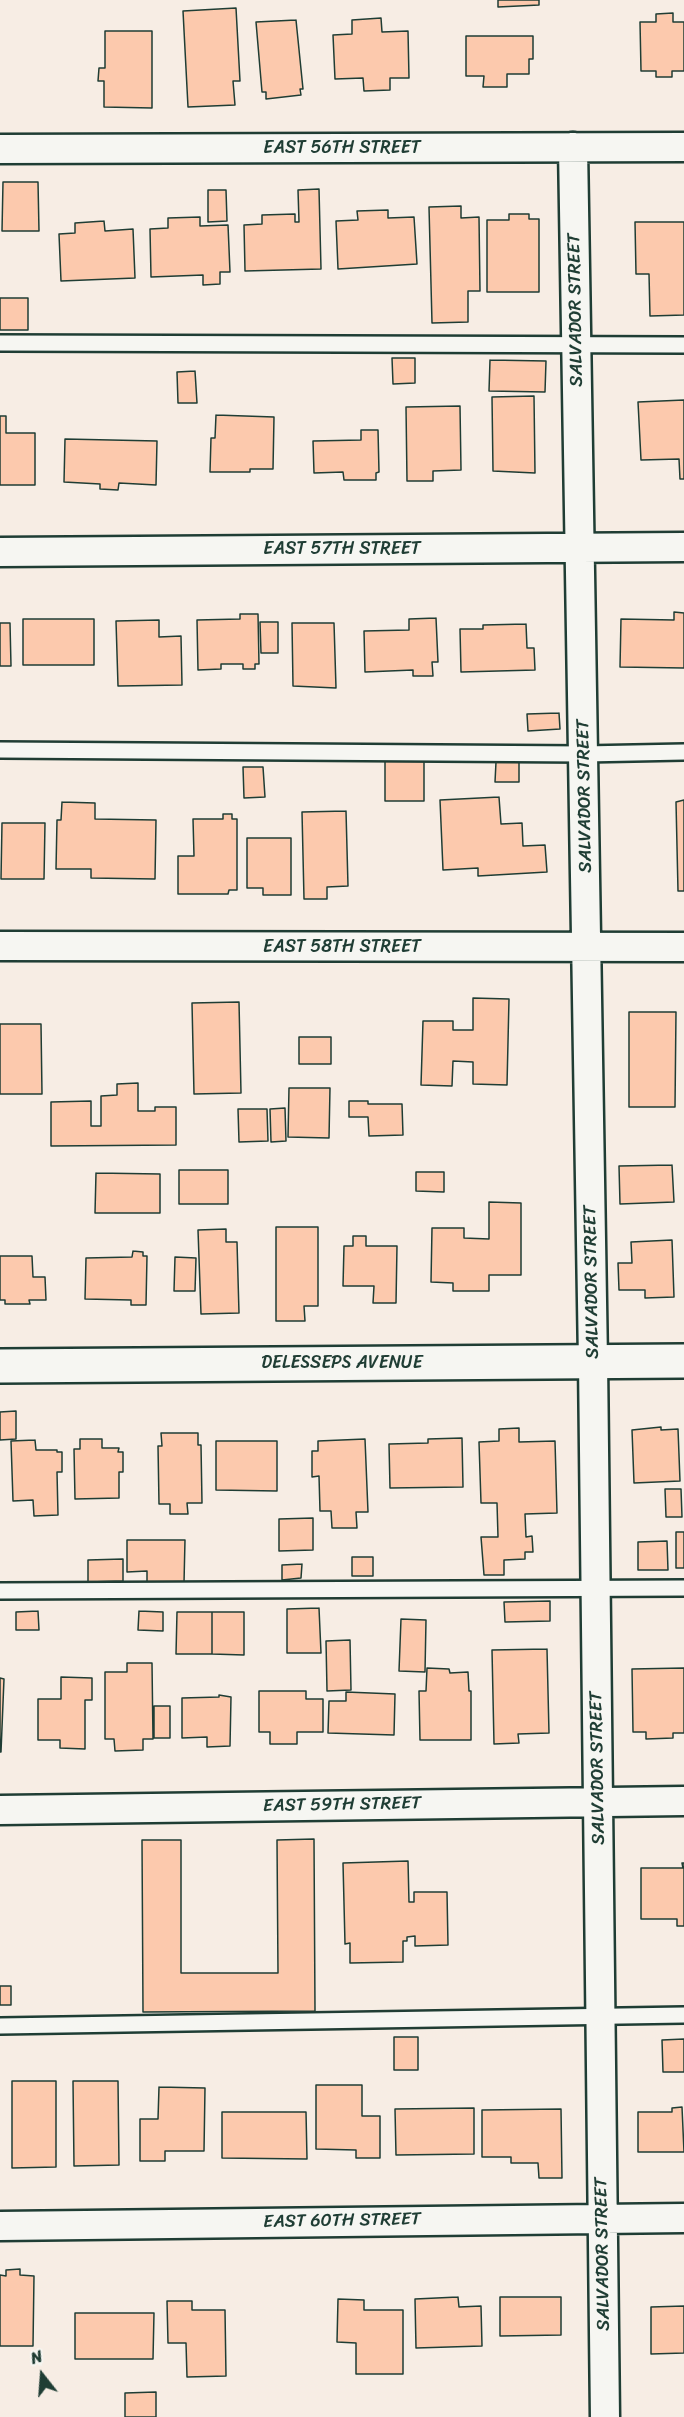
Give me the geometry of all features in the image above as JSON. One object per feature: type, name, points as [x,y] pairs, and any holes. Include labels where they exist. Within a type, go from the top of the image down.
[{"type":"main road","name":"DELESSEPS AVENUE","points":[[0,1366],[684,1361]]},
{"type":"street","name":"SALVADOR STREET","points":[[573,147],[588,948],[605,2417]]},
{"type":"street","name":"EAST 56TH STREET","points":[[0,149],[684,147]]},
{"type":"street","name":"EAST 57TH STREET","points":[[0,552],[684,547]]},
{"type":"street","name":"EAST 58TH STREET","points":[[0,946],[684,947]]},
{"type":"street","name":"EAST 59TH STREET","points":[[0,1810],[684,1801]]},
{"type":"street","name":"EAST 60TH STREET","points":[[0,2226],[603,2217],[684,2218]]},
{"type":"lane","points":[[0,343],[684,345]]},
{"type":"lane","points":[[0,750],[584,754],[684,752]]},
{"type":"lane","points":[[0,1592],[684,1588]]},
{"type":"lane","points":[[0,2026],[684,2015]]},
{"type":"building","points":[[498,0],[539,0],[539,5],[498,7]]},
{"type":"building","points":[[236,8],[240,81],[233,81],[235,105],[188,107],[183,11]]},
{"type":"building","points":[[673,13],[673,22],[684,22],[684,71],[672,71],[672,77],[656,77],[656,71],[641,71],[640,22],[656,22],[656,14]]},
{"type":"building","points":[[381,18],[382,32],[408,31],[409,78],[390,78],[390,90],[364,91],[363,78],[335,79],[333,35],[352,34],[352,20]]},
{"type":"building","points":[[296,20],[303,89],[300,89],[301,95],[266,99],[266,92],[262,92],[256,22]]},
{"type":"building","points":[[105,31],[152,31],[152,108],[104,107],[104,81],[98,81],[99,68],[105,68]]},
{"type":"building","points":[[466,36],[533,36],[533,59],[529,59],[529,74],[507,74],[507,87],[483,87],[484,76],[466,76]]},
{"type":"building","points":[[3,182],[38,182],[39,231],[2,231]]},
{"type":"building","points":[[319,189],[321,269],[245,271],[244,225],[262,224],[262,215],[295,214],[295,222],[299,222],[298,190]]},
{"type":"building","points":[[208,190],[226,190],[227,221],[208,222]]},
{"type":"building","points":[[461,206],[461,218],[479,217],[480,291],[468,291],[468,322],[432,323],[429,207]]},
{"type":"building","points":[[388,210],[388,218],[414,217],[417,264],[338,269],[336,221],[358,220],[357,211]]},
{"type":"building","points":[[509,214],[529,214],[529,219],[539,219],[539,292],[487,292],[487,220],[509,220]]},
{"type":"building","points":[[200,217],[200,226],[228,225],[230,272],[220,272],[220,284],[203,285],[203,275],[151,277],[150,229],[168,228],[168,218]]},
{"type":"building","points":[[104,221],[105,231],[133,229],[135,278],[61,281],[59,234],[75,233],[75,223]]},
{"type":"building","points":[[635,222],[684,222],[684,315],[650,316],[649,274],[636,274]]},
{"type":"building","points":[[0,298],[28,298],[28,330],[0,330]]},
{"type":"building","points":[[392,358],[415,358],[415,383],[393,384]]},
{"type":"building","points":[[490,360],[546,361],[545,392],[489,391]]},
{"type":"building","points":[[195,371],[197,403],[178,403],[177,372]]},
{"type":"building","points":[[534,396],[535,473],[493,471],[492,397]]},
{"type":"building","points":[[684,400],[684,479],[680,479],[679,459],[641,460],[638,402]]},
{"type":"building","points":[[460,406],[461,470],[433,471],[433,481],[407,481],[406,407]]},
{"type":"building","points":[[216,415],[274,417],[273,469],[250,469],[250,472],[210,472],[211,438],[215,438]]},
{"type":"building","points":[[0,416],[6,416],[6,433],[35,433],[35,485],[0,485]]},
{"type":"building","points":[[361,430],[378,430],[379,472],[376,473],[376,480],[344,480],[343,472],[314,473],[313,441],[361,440]]},
{"type":"building","points":[[65,439],[157,441],[156,485],[119,483],[118,490],[100,489],[100,484],[64,482]]},
{"type":"building","points":[[674,612],[684,613],[684,668],[620,667],[621,619],[674,620]]},
{"type":"building","points":[[240,614],[258,614],[259,664],[255,664],[255,669],[243,669],[243,664],[221,664],[221,669],[198,670],[197,620],[240,619]]},
{"type":"building","points":[[436,618],[438,662],[432,662],[433,676],[413,676],[413,670],[365,672],[364,631],[409,630],[409,619]]},
{"type":"building","points":[[23,619],[94,619],[94,665],[23,665]]},
{"type":"building","points":[[159,620],[159,637],[181,636],[182,685],[118,686],[116,621]]},
{"type":"building","points":[[260,622],[278,622],[278,653],[261,653]]},
{"type":"building","points":[[0,623],[10,623],[11,666],[0,666]]},
{"type":"building","points":[[292,623],[334,623],[336,688],[293,686]]},
{"type":"building","points":[[526,624],[527,648],[534,648],[535,670],[461,672],[460,629],[483,629],[483,625]]},
{"type":"building","points":[[559,713],[560,729],[528,731],[527,714]]},
{"type":"building","points":[[385,758],[424,758],[424,801],[385,801]]},
{"type":"building","points":[[496,762],[519,762],[519,782],[495,782]]},
{"type":"building","points":[[243,767],[263,767],[265,797],[244,798]]},
{"type":"building","points":[[499,797],[501,824],[522,823],[523,846],[545,845],[547,872],[478,876],[478,868],[443,870],[440,800]]},
{"type":"building","points":[[684,800],[684,891],[678,891],[676,802]]},
{"type":"building","points":[[62,802],[95,803],[95,819],[156,820],[155,879],[91,878],[91,869],[56,869],[57,820],[61,820]]},
{"type":"building","points":[[346,811],[348,886],[327,887],[327,899],[304,899],[302,812]]},
{"type":"building","points":[[223,814],[232,814],[232,819],[237,819],[237,890],[229,890],[228,894],[178,894],[178,856],[194,856],[193,819],[223,819]]},
{"type":"building","points":[[2,823],[45,823],[44,879],[1,879]]},
{"type":"building","points":[[247,838],[291,838],[291,895],[263,895],[263,888],[247,888]]},
{"type":"building","points":[[473,998],[509,999],[507,1085],[473,1084],[473,1062],[453,1061],[452,1086],[421,1085],[423,1021],[453,1021],[453,1030],[473,1030]]},
{"type":"building","points":[[239,1002],[241,1093],[194,1094],[192,1003]]},
{"type":"building","points":[[629,1012],[676,1012],[675,1107],[629,1107]]},
{"type":"building","points":[[0,1024],[41,1024],[42,1094],[0,1094]]},
{"type":"building","points":[[299,1037],[331,1037],[331,1064],[299,1064]]},
{"type":"building","points":[[138,1083],[138,1111],[155,1111],[155,1107],[176,1107],[176,1145],[51,1146],[51,1102],[91,1101],[91,1126],[101,1126],[101,1096],[117,1095],[117,1084]]},
{"type":"building","points":[[289,1088],[330,1088],[329,1138],[288,1137]]},
{"type":"building","points":[[349,1101],[368,1101],[368,1104],[402,1104],[403,1135],[369,1136],[368,1117],[349,1117]]},
{"type":"building","points":[[285,1108],[286,1141],[271,1142],[270,1109]]},
{"type":"building","points":[[238,1109],[267,1109],[268,1141],[239,1142]]},
{"type":"building","points":[[672,1165],[674,1202],[620,1204],[619,1166]]},
{"type":"building","points":[[179,1170],[228,1170],[228,1204],[179,1204]]},
{"type":"building","points":[[416,1172],[444,1172],[444,1192],[416,1191]]},
{"type":"building","points":[[96,1173],[160,1174],[160,1213],[95,1213]]},
{"type":"building","points":[[489,1202],[521,1203],[521,1275],[489,1275],[489,1291],[453,1291],[453,1283],[431,1282],[432,1228],[464,1228],[464,1238],[489,1239]]},
{"type":"building","points":[[276,1227],[318,1227],[318,1306],[304,1306],[305,1321],[276,1321]]},
{"type":"building","points":[[226,1229],[226,1242],[237,1242],[239,1313],[201,1314],[198,1230]]},
{"type":"building","points":[[353,1236],[366,1236],[366,1246],[397,1246],[396,1303],[373,1303],[374,1286],[343,1286],[344,1246],[353,1246]]},
{"type":"building","points":[[672,1240],[674,1297],[645,1298],[645,1290],[619,1290],[618,1263],[632,1263],[631,1242]]},
{"type":"building","points":[[133,1251],[143,1252],[143,1256],[147,1256],[146,1305],[131,1305],[131,1300],[85,1299],[86,1258],[132,1257]]},
{"type":"building","points":[[0,1256],[32,1256],[33,1277],[45,1277],[46,1300],[29,1300],[30,1304],[5,1304],[5,1300],[0,1300]]},
{"type":"building","points":[[175,1257],[196,1258],[195,1291],[174,1291]]},
{"type":"building","points":[[16,1411],[16,1439],[0,1440],[0,1412]]},
{"type":"building","points":[[661,1427],[661,1430],[678,1429],[680,1481],[634,1483],[632,1430]]},
{"type":"building","points":[[519,1428],[519,1442],[555,1441],[557,1513],[525,1514],[526,1537],[532,1536],[533,1552],[525,1552],[525,1559],[504,1560],[504,1575],[484,1575],[481,1537],[498,1537],[497,1503],[481,1503],[479,1442],[499,1441],[499,1429]]},
{"type":"building","points":[[161,1433],[198,1433],[198,1445],[201,1445],[202,1503],[187,1503],[188,1514],[170,1514],[170,1504],[159,1504],[158,1446],[162,1446]]},
{"type":"building","points":[[462,1438],[463,1487],[390,1488],[389,1444],[428,1443],[428,1439]]},
{"type":"building","points":[[80,1439],[102,1439],[102,1448],[119,1448],[118,1452],[123,1452],[123,1472],[119,1472],[119,1498],[75,1499],[74,1449],[80,1449]]},
{"type":"building","points":[[365,1439],[368,1512],[356,1512],[357,1528],[332,1528],[331,1511],[320,1511],[319,1476],[312,1477],[312,1451],[318,1451],[318,1441]]},
{"type":"building","points":[[35,1440],[36,1450],[62,1452],[62,1472],[57,1472],[58,1515],[34,1516],[33,1500],[13,1501],[11,1441]]},
{"type":"building","points":[[216,1441],[277,1441],[277,1491],[216,1490]]},
{"type":"building","points":[[665,1489],[681,1489],[682,1517],[666,1517]]},
{"type":"building","points":[[313,1518],[313,1550],[279,1551],[279,1519]]},
{"type":"building","points":[[676,1532],[684,1532],[684,1568],[676,1568]]},
{"type":"building","points":[[127,1540],[185,1540],[184,1583],[147,1583],[147,1571],[127,1572]]},
{"type":"building","points":[[667,1541],[668,1570],[638,1570],[638,1542]]},
{"type":"building","points":[[352,1557],[373,1557],[373,1576],[352,1576]]},
{"type":"building","points":[[123,1559],[123,1581],[88,1582],[88,1560]]},
{"type":"building","points":[[302,1564],[301,1578],[282,1580],[282,1565]]},
{"type":"building","points":[[550,1601],[550,1621],[505,1622],[504,1602]]},
{"type":"building","points":[[319,1608],[321,1653],[287,1653],[287,1609]]},
{"type":"building","points":[[38,1611],[39,1630],[16,1630],[16,1612]]},
{"type":"building","points":[[139,1611],[163,1612],[163,1631],[138,1630]]},
{"type":"building","points":[[177,1612],[212,1612],[212,1654],[176,1654]]},
{"type":"building","points":[[212,1612],[244,1612],[244,1655],[212,1654]]},
{"type":"building","points":[[401,1619],[426,1620],[425,1672],[399,1671]]},
{"type":"building","points":[[350,1640],[351,1690],[327,1691],[326,1641]]},
{"type":"building","points":[[547,1649],[549,1733],[518,1734],[519,1743],[494,1744],[492,1650]]},
{"type":"building","points":[[127,1663],[152,1663],[153,1739],[143,1739],[143,1750],[115,1751],[114,1739],[105,1739],[105,1672],[127,1672]]},
{"type":"building","points":[[427,1668],[449,1669],[450,1673],[468,1672],[469,1691],[471,1691],[471,1740],[420,1740],[419,1691],[426,1691]]},
{"type":"building","points":[[684,1668],[684,1733],[673,1733],[673,1738],[646,1739],[646,1732],[633,1732],[632,1669]]},
{"type":"building","points":[[61,1677],[92,1678],[92,1700],[85,1700],[85,1749],[60,1748],[60,1740],[38,1740],[38,1699],[61,1699]]},
{"type":"building","points":[[0,1678],[4,1679],[1,1752],[0,1752]]},
{"type":"building","points":[[259,1691],[306,1691],[306,1699],[323,1699],[323,1732],[297,1732],[297,1744],[270,1744],[270,1732],[259,1732]]},
{"type":"building","points":[[346,1692],[395,1694],[394,1735],[328,1733],[329,1701],[346,1701]]},
{"type":"building","points":[[219,1695],[231,1697],[230,1746],[207,1747],[207,1737],[182,1738],[182,1698],[219,1697]]},
{"type":"building","points":[[154,1706],[170,1706],[170,1738],[154,1738]]},
{"type":"building","points":[[314,1839],[315,2011],[143,2012],[142,1840],[181,1840],[181,1973],[278,1973],[277,1840]]},
{"type":"building","points":[[408,1861],[409,1902],[414,1902],[414,1892],[447,1892],[448,1945],[415,1946],[415,1936],[407,1937],[407,1941],[403,1941],[403,1962],[350,1963],[350,1943],[345,1944],[343,1863]]},
{"type":"building","points":[[682,1863],[684,1863],[684,1926],[677,1926],[677,1919],[641,1919],[641,1868],[683,1868]]},
{"type":"building","points":[[0,1986],[11,1986],[11,2005],[0,2005]]},
{"type":"building","points":[[394,2037],[418,2037],[418,2070],[394,2070]]},
{"type":"building","points":[[684,2039],[684,2072],[663,2072],[662,2040]]},
{"type":"building","points":[[12,2081],[56,2081],[56,2167],[12,2168]]},
{"type":"building","points":[[73,2081],[118,2081],[119,2165],[74,2166]]},
{"type":"building","points":[[316,2085],[362,2085],[362,2116],[380,2116],[380,2158],[356,2158],[356,2150],[316,2149]]},
{"type":"building","points":[[159,2087],[205,2088],[204,2151],[165,2151],[165,2161],[140,2161],[140,2119],[158,2119]]},
{"type":"building","points":[[682,2107],[684,2152],[638,2152],[638,2112],[672,2112],[672,2108]]},
{"type":"building","points":[[474,2108],[474,2154],[396,2155],[395,2109]]},
{"type":"building","points":[[561,2109],[562,2178],[539,2178],[538,2163],[511,2163],[511,2157],[482,2157],[482,2110]]},
{"type":"building","points":[[222,2112],[306,2112],[307,2159],[222,2158]]},
{"type":"building","points":[[20,2269],[20,2275],[34,2276],[33,2346],[0,2346],[0,2275],[6,2276],[6,2270]]},
{"type":"building","points":[[458,2297],[459,2307],[481,2306],[482,2346],[416,2348],[415,2299]]},
{"type":"building","points":[[500,2297],[561,2297],[561,2335],[500,2336]]},
{"type":"building","points":[[338,2299],[364,2300],[364,2310],[403,2310],[403,2374],[356,2374],[356,2343],[337,2342]]},
{"type":"building","points":[[167,2301],[192,2301],[192,2310],[225,2310],[226,2376],[187,2377],[186,2343],[168,2343]]},
{"type":"building","points":[[684,2306],[684,2353],[651,2354],[651,2307]]},
{"type":"building","points":[[75,2313],[154,2313],[153,2359],[75,2359]]},
{"type":"building","points":[[156,2392],[156,2417],[125,2417],[125,2393]]}]
